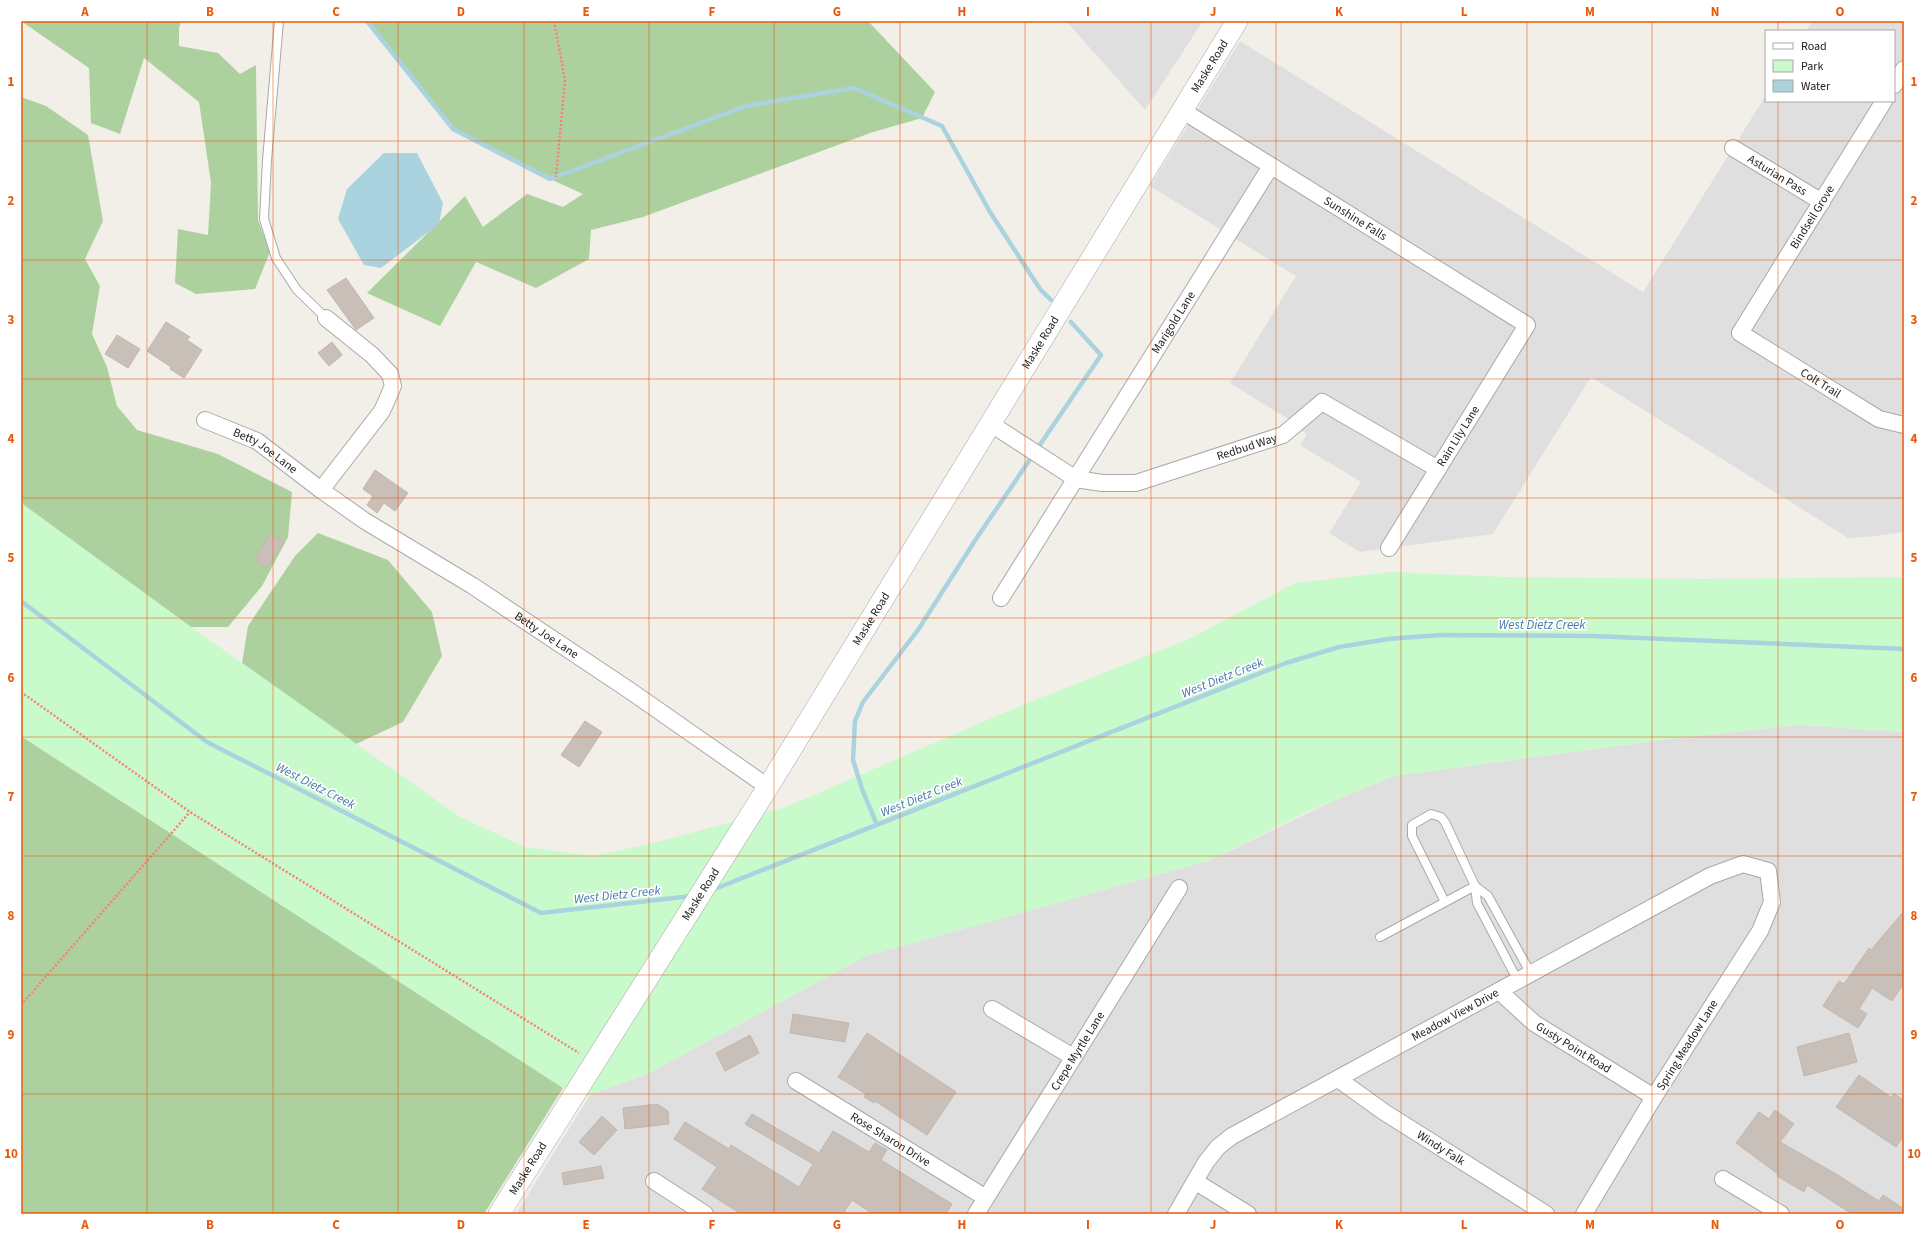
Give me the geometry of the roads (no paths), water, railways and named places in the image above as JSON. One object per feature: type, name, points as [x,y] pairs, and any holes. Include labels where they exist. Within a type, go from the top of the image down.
[{"type":"street","name":"Maske Road","points":[[499,1214],[768,787],[1237,21]]},
{"type":"street","points":[[1895,83],[1904,69]]},
{"type":"street","name":"Bindseil Grove","points":[[1740,333],[1883,102]]},
{"type":"street","name":"Sunshine Falls","points":[[1183,111],[1527,325]]},
{"type":"street","name":"Asturian Pass","points":[[1733,148],[1822,202]]},
{"type":"street","name":"Marigold Lane","points":[[1001,598],[1271,166]]},
{"type":"street","points":[[321,490],[382,411],[393,386],[390,374],[376,360],[326,318]]},
{"type":"street","name":"Rain Lily Lane","points":[[1389,548],[1527,325]]},
{"type":"street","name":"Colt Trail","points":[[1740,333],[1879,419],[1904,425]]},
{"type":"street","name":"Redbud Way","points":[[1076,478],[1102,483],[1136,483],[1283,435],[1322,402],[1438,469]]},
{"type":"street","name":"Betty Joe Lane","points":[[205,420],[257,441],[321,490],[365,521],[473,586],[629,690],[768,787]]},
{"type":"street","points":[[991,424],[1076,478]]},
{"type":"street","name":"Meadow View Drive","points":[[1176,1214],[1196,1182],[1206,1162],[1218,1147],[1232,1136],[1710,876],[1743,864],[1768,871]]},
{"type":"street","name":"Spring Meadow Lane","points":[[1584,1214],[1654,1097],[1760,931],[1772,902],[1768,871]]},
{"type":"street","name":"Crepe Myrtle Lane","points":[[976,1214],[1179,888]]},
{"type":"street","name":"Gusty Point Road","points":[[1499,992],[1534,1023],[1654,1097]]},
{"type":"street","points":[[992,1008],[1073,1057]]},
{"type":"street","name":"Windy Falk","points":[[1338,1079],[1384,1112],[1546,1214]]},
{"type":"street","name":"Rose Sharon Drive","points":[[796,1080],[986,1198]]},
{"type":"street","points":[[1723,1179],[1781,1214]]},
{"type":"street","points":[[654,1181],[705,1214]]},
{"type":"street","points":[[1196,1182],[1248,1214]]},
{"type":"lane","points":[[279,21],[264,219],[276,258],[297,290],[326,318]]},
{"type":"lane","points":[[1445,902],[1412,836],[1412,825],[1430,814],[1441,817],[1446,822],[1475,886],[1477,903],[1524,977]]},
{"type":"lane","points":[[1475,886],[1488,896],[1524,977]]},
{"type":"lane","points":[[1380,937],[1475,886]]},
{"type":"water","points":[[384,153],[417,153],[443,203],[439,224],[381,268],[364,265],[338,219],[347,189]]},
{"type":"waterway","points":[[367,21],[453,129],[550,179],[746,106],[854,88],[942,126],[990,212],[1040,289],[1051,300]]},
{"type":"waterway","points":[[877,825],[862,789],[853,760],[855,721],[863,702],[918,630],[976,539],[1101,355],[1071,322]]},
{"type":"waterway","name":"West Dietz Creek","points":[[21,601],[207,742],[541,913],[692,896]]},
{"type":"waterway","name":"West Dietz Creek","points":[[712,890],[1286,663],[1339,647],[1388,639],[1441,635],[1592,636],[1904,649]]}]
